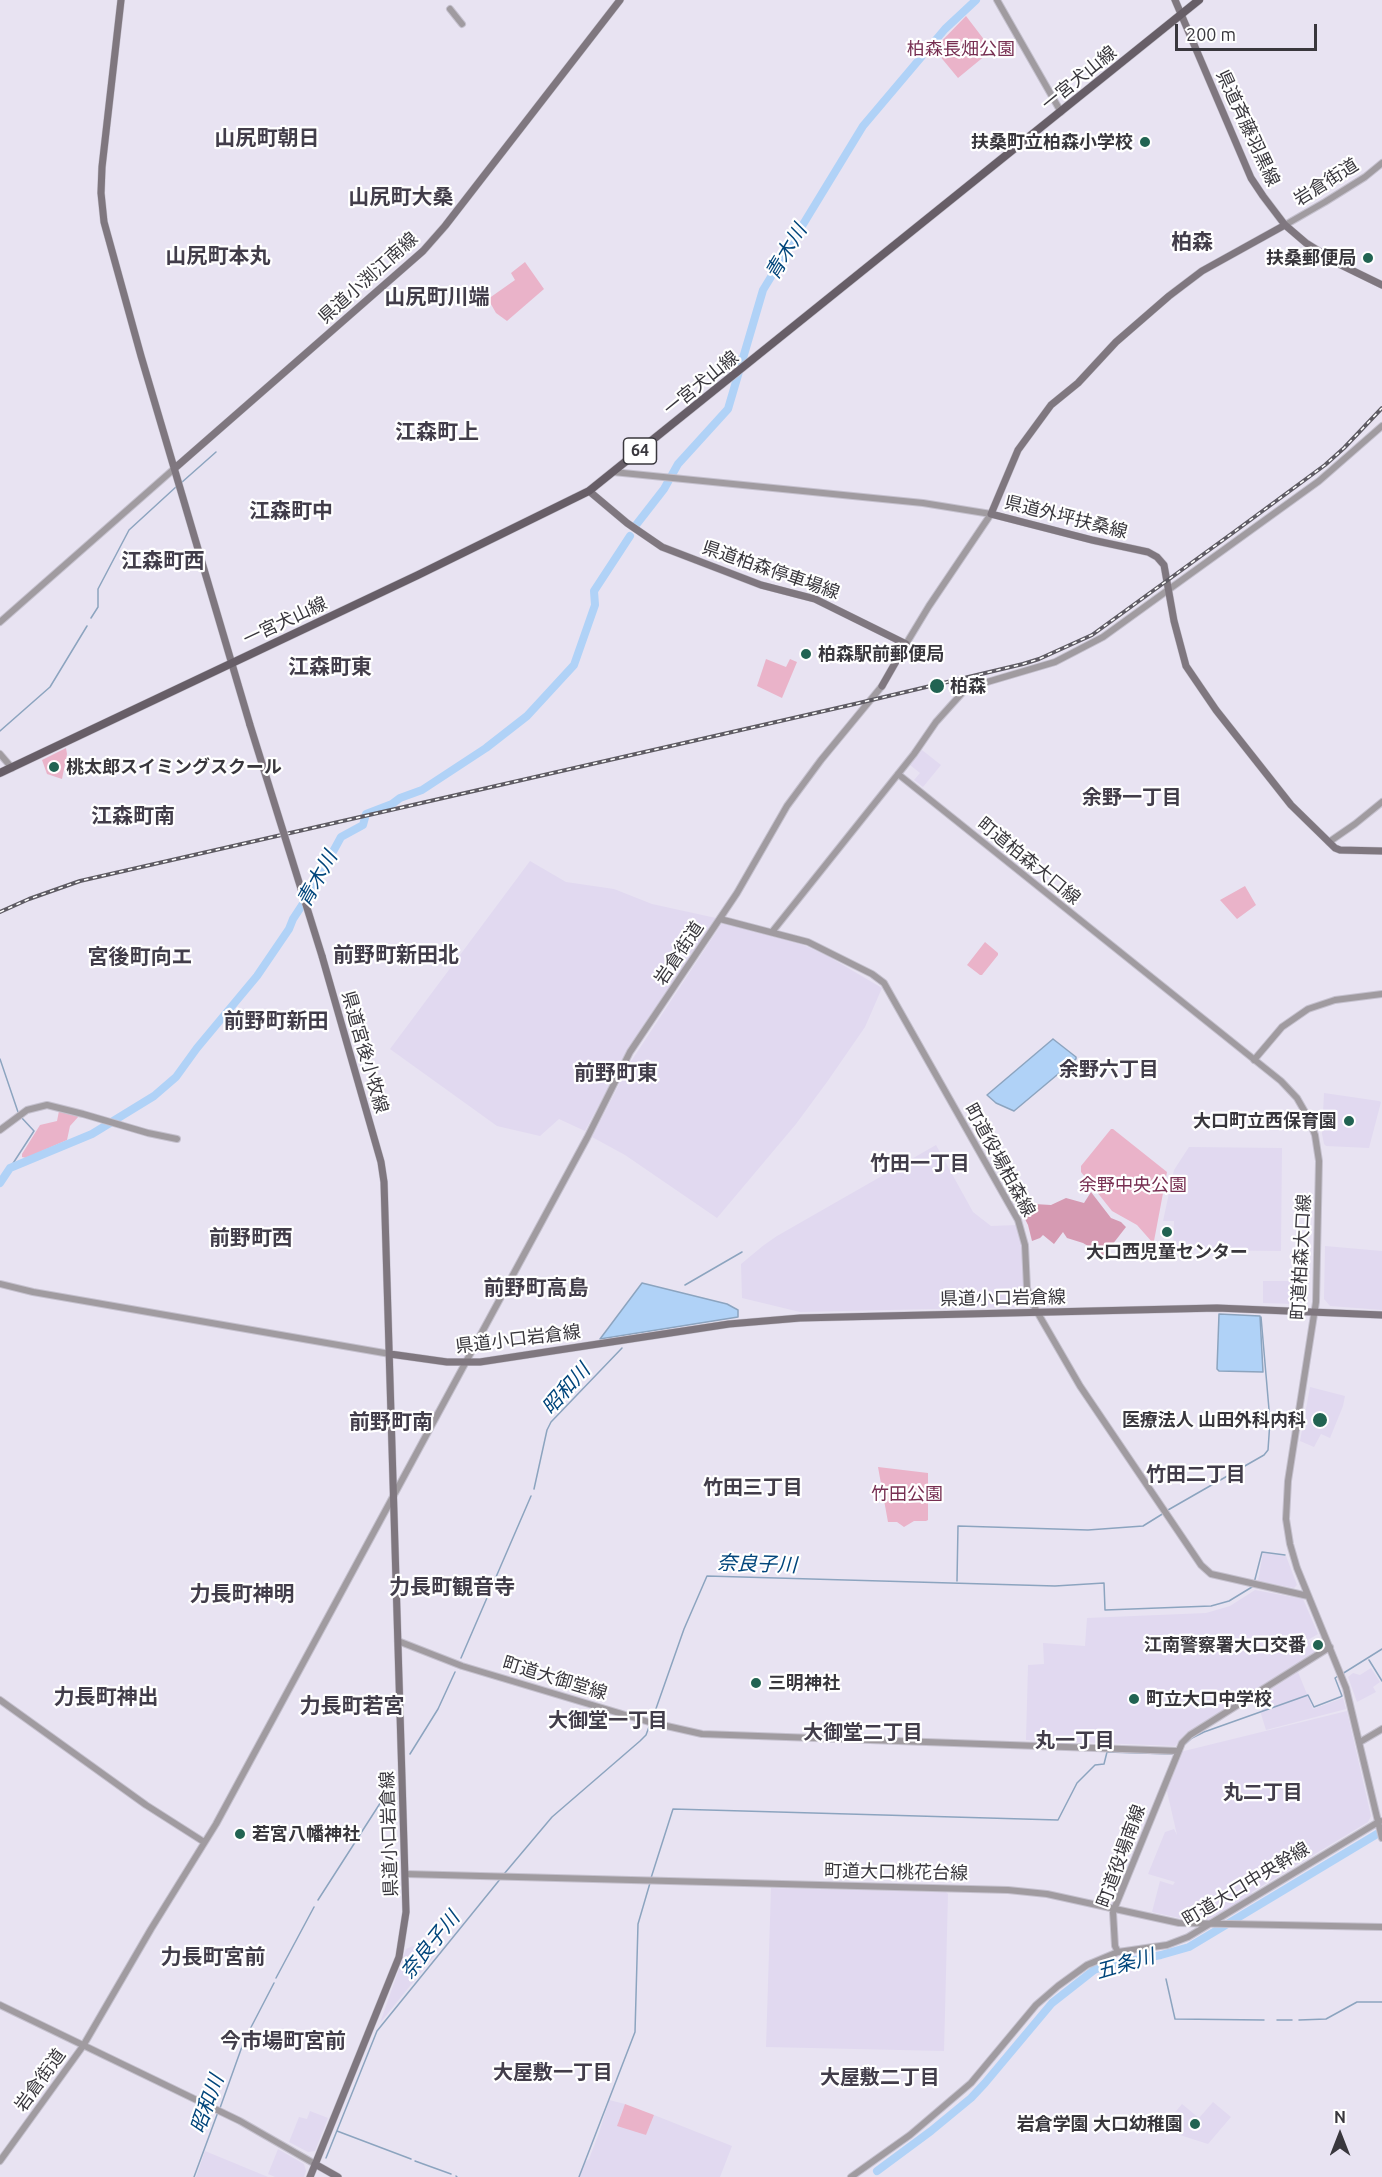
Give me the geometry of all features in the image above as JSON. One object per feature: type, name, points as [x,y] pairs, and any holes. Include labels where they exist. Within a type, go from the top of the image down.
[{"type":"main road","points":[[121,0],[102,167],[101,193],[104,222],[141,356],[233,662]]},
{"type":"main road","name":"県道小渕江南線","points":[[175,468],[423,251],[445,226],[620,0]]},
{"type":"main road","name":"県道斉藤羽黒線","points":[[1175,0],[1251,178],[1285,225],[1317,251],[1382,285]]},
{"type":"main road","name":"一宮犬山線","points":[[0,773],[418,575],[589,491],[1199,0]]},
{"type":"main road","name":"県道外坪扶桑線","points":[[1285,225],[1202,271],[1169,296],[1116,342],[1078,383],[1051,405],[1018,450],[992,514],[1154,555],[1164,566],[1184,659],[1193,678],[1291,805],[1329,842],[1340,850],[1382,851]]},
{"type":"main road","name":"県道柏森停車場線","points":[[589,491],[634,528],[662,547],[761,585],[815,599],[906,644]]},
{"type":"main road","points":[[882,686],[906,644]]},
{"type":"main road","name":"県道宮後小牧線","points":[[233,662],[381,1161],[385,1200],[390,1354]]},
{"type":"main road","name":"県道小口岩倉線","points":[[310,2177],[313,2163],[399,1957],[405,1919],[390,1354],[465,1363],[756,1321],[800,1318],[1217,1308],[1382,1316]]},
{"type":"main road","points":[[313,2163],[338,2177]]},
{"type":"street","points":[[997,0],[1061,112]]},
{"type":"street","points":[[450,9],[462,24]]},
{"type":"street","name":"岩倉街道","points":[[1285,225],[1365,177],[1382,163]]},
{"type":"street","points":[[720,919],[772,932],[898,774],[936,722],[963,692],[1069,656],[1118,627],[1319,481],[1382,426]]},
{"type":"street","points":[[0,622],[175,468]]},
{"type":"street","points":[[613,472],[923,503],[992,514],[906,644]]},
{"type":"street","name":"岩倉街道","points":[[0,2162],[83,2046],[216,1824],[587,1138],[630,1052],[737,893],[787,806],[821,760],[882,686]]},
{"type":"street","points":[[0,754],[12,768]]},
{"type":"street","name":"町道柏森大口線","points":[[898,774],[1281,1081],[1297,1098],[1309,1119],[1315,1135],[1319,1167],[1315,1312],[1286,1505],[1292,1553],[1346,1688],[1382,1838]]},
{"type":"street","points":[[1329,842],[1382,802]]},
{"type":"street","name":"町道役場柏森線","points":[[772,932],[813,944],[872,974],[884,983],[1018,1220],[1026,1249],[1028,1289],[1038,1312],[1080,1386],[1204,1569],[1211,1574],[1308,1596]]},
{"type":"street","points":[[1254,1060],[1282,1027],[1308,1009],[1338,999],[1382,994]]},
{"type":"street","points":[[0,1130],[27,1110],[47,1106],[148,1133],[177,1138]]},
{"type":"street","points":[[0,1284],[33,1292],[390,1354]]},
{"type":"street","name":"町道大御堂線","points":[[398,1641],[462,1666],[649,1722],[702,1734],[1178,1751]]},
{"type":"street","name":"町道役場南線","points":[[1118,1952],[1115,1946],[1112,1915],[1178,1751],[1190,1735],[1330,1647]]},
{"type":"street","points":[[0,1700],[146,1805],[204,1842]]},
{"type":"street","points":[[1360,1742],[1382,1729]]},
{"type":"street","name":"町道大口中央幹線","points":[[1118,1952],[1178,1942],[1214,1924],[1380,1824]]},
{"type":"street","name":"町道大口桃花台線","points":[[405,1874],[1008,1890],[1041,1893],[1179,1923],[1382,1927]]},
{"type":"street","points":[[850,2177],[910,2135],[971,2083],[1036,2006],[1058,1986],[1087,1965],[1118,1952]]},
{"type":"street","points":[[0,2006],[218,2110],[313,2163]]},
{"type":"shaded area","points":[[922,750],[941,765],[923,787],[914,780],[920,773],[910,765]]},
{"type":"shaded area","points":[[530,861],[566,882],[614,889],[652,904],[716,918],[629,1049],[585,1131],[559,1119],[540,1136],[497,1126],[390,1049]]},
{"type":"shaded area","points":[[722,923],[801,944],[826,955],[882,988],[865,1027],[827,1082],[796,1124],[717,1218],[625,1155],[592,1137],[630,1063]]},
{"type":"shaded area","name":"大口町立西保育園","points":[[1324,1093],[1381,1102],[1369,1148],[1326,1146],[1324,1144],[1322,1134]]},
{"type":"shaded area","points":[[936,1145],[973,1212],[991,1226],[1017,1225],[1022,1243],[1025,1293],[1021,1307],[800,1312],[742,1298],[741,1264],[764,1245]]},
{"type":"shaded area","points":[[1189,1147],[1282,1148],[1281,1251],[1173,1250],[1174,1221],[1163,1221],[1174,1170]]},
{"type":"shaded area","points":[[1091,1192],[1111,1218],[1126,1227],[1106,1257],[1083,1243],[1067,1238],[1063,1232],[1054,1244],[1043,1235],[1032,1241],[1022,1213],[1034,1204],[1051,1205],[1066,1198],[1084,1203]]},
{"type":"shaded area","points":[[1325,1246],[1382,1251],[1382,1310],[1330,1306],[1324,1299]]},
{"type":"shaded area","points":[[1263,1281],[1294,1281],[1294,1304],[1263,1303]]},
{"type":"shaded area","name":"医療法人 山田外科内科","points":[[1310,1387],[1345,1396],[1330,1438],[1321,1434],[1314,1447],[1300,1441]]},
{"type":"shaded area","points":[[1263,1553],[1286,1556],[1297,1585],[1294,1588],[1258,1581]]},
{"type":"shaded area","name":"町立大口中学校","points":[[1255,1590],[1303,1599],[1318,1634],[1308,1640],[1315,1652],[1190,1732],[1175,1746],[1026,1740],[1028,1665],[1044,1664],[1043,1643],[1085,1646],[1087,1618],[1206,1613],[1230,1606]]},
{"type":"shaded area","points":[[1371,1668],[1380,1682],[1373,1687],[1376,1692],[1357,1702],[1348,1677],[1353,1673],[1360,1675]]},
{"type":"shaded area","points":[[1298,1672],[1313,1709],[1343,1698],[1346,1709],[1266,1730],[1262,1711],[1255,1699]]},
{"type":"shaded area","points":[[1347,1711],[1371,1816],[1368,1822],[1215,1917],[1206,1920],[1184,1919],[1152,1912],[1160,1881],[1173,1885],[1175,1882],[1148,1874],[1165,1832],[1174,1829],[1177,1835],[1166,1787],[1180,1752]]},
{"type":"shaded area","points":[[771,1888],[946,1892],[948,1894],[944,2051],[766,2047]]},
{"type":"shaded area","points":[[413,1946],[435,1955],[380,2023],[406,1949]]},
{"type":"shaded area","points":[[609,2100],[625,2104],[618,2123],[646,2135],[654,2115],[732,2146],[720,2177],[578,2177],[584,2163],[589,2159]]},
{"type":"shaded area","name":"岩倉学園 大口幼稚園","points":[[1213,2102],[1231,2117],[1208,2144],[1161,2129],[1182,2104],[1199,2118]]},
{"type":"shaded area","points":[[310,2111],[328,2118],[315,2151],[308,2152],[289,2142],[299,2117],[307,2119]]},
{"type":"shaded area","points":[[278,2149],[304,2164],[306,2171],[304,2177],[275,2177],[268,2174]]},
{"type":"shaded area","points":[[205,2151],[268,2177],[196,2177]]},
{"type":"green space","name":"柏森長畑公園","points":[[966,16],[992,50],[958,78],[934,49]]},
{"type":"green space","points":[[525,262],[544,289],[507,321],[496,313],[488,299],[515,280],[511,273]]},
{"type":"green space","points":[[766,659],[786,667],[790,659],[797,662],[782,698],[757,686]]},
{"type":"green space","name":"桃太郎スイミングスクール","points":[[66,748],[62,779],[47,774],[42,760]]},
{"type":"green space","points":[[1245,886],[1256,905],[1237,919],[1220,900]]},
{"type":"green space","points":[[985,942],[998,955],[980,975],[967,965]]},
{"type":"green space","points":[[59,1111],[79,1116],[70,1126],[67,1140],[26,1158],[22,1157],[40,1125],[57,1121]]},
{"type":"green space","name":"余野中央公園","points":[[1111,1129],[1167,1172],[1152,1242],[1137,1225],[1112,1211],[1081,1172],[1081,1166]]},
{"type":"green space","name":"竹田公園","points":[[878,1467],[928,1473],[928,1520],[914,1521],[904,1527],[897,1522],[888,1522]]},
{"type":"green space","points":[[625,2104],[654,2115],[646,2135],[617,2126]]},
{"type":"water","points":[[1053,1039],[1076,1059],[1014,1111],[996,1103],[987,1095]]},
{"type":"water","points":[[642,1283],[727,1304],[738,1310],[738,1317],[600,1339]]},
{"type":"water","points":[[1219,1314],[1260,1316],[1263,1372],[1219,1371],[1217,1369]]},
{"type":"waterway","name":"青木川","points":[[636,525],[664,489],[678,464],[728,409],[763,290],[863,126],[945,29],[976,0]]},
{"type":"waterway","points":[[181,483],[216,452]]},
{"type":"waterway","points":[[91,618],[98,607],[98,589],[129,530],[177,486]]},
{"type":"waterway","name":"青木川","points":[[0,1183],[10,1168],[92,1134],[154,1096],[176,1077],[257,976],[289,929],[341,837],[363,825],[366,814],[422,790],[486,748],[527,716],[574,665],[595,605],[594,591],[630,536]]},
{"type":"waterway","points":[[0,731],[50,687],[87,626]]},
{"type":"waterway","points":[[0,1059],[18,1112]]},
{"type":"waterway","points":[[10,1168],[34,1131],[21,1117]]},
{"type":"waterway","name":"昭和川","points":[[685,1285],[742,1252]]},
{"type":"waterway","name":"奈良子川","points":[[1168,1510],[1264,1455],[1268,1450],[1270,1421],[1261,1317]]},
{"type":"waterway","name":"昭和川","points":[[534,1489],[547,1430],[551,1422],[622,1348]]},
{"type":"waterway","name":"昭和川","points":[[461,1658],[531,1496]]},
{"type":"waterway","name":"奈良子川","points":[[957,1581],[958,1526],[1088,1530],[1143,1526],[1164,1513]]},
{"type":"waterway","points":[[1254,1583],[1262,1552],[1285,1555]]},
{"type":"waterway","name":"奈良子川","points":[[652,1720],[684,1629],[707,1576],[1055,1586],[1104,1583],[1105,1610],[1211,1606],[1229,1601],[1252,1587]]},
{"type":"waterway","points":[[1342,1674],[1382,1649]]},
{"type":"waterway","points":[[1369,1660],[1382,1681]]},
{"type":"waterway","name":"昭和川","points":[[410,1754],[438,1709],[455,1672]]},
{"type":"waterway","points":[[1183,1746],[1204,1732],[1308,1695],[1314,1707],[1340,1697],[1342,1696],[1335,1678],[1338,1676]]},
{"type":"waterway","name":"奈良子川","points":[[504,1874],[552,1817],[640,1741],[646,1735],[650,1724]]},
{"type":"waterway","points":[[651,1878],[673,1809],[1058,1820],[1077,1783],[1095,1765],[1104,1764],[1107,1752],[1172,1754]]},
{"type":"waterway","name":"昭和川","points":[[318,1900],[395,1780]]},
{"type":"waterway","name":"五条川","points":[[877,2171],[971,2098],[1052,2003],[1094,1970],[1189,1947],[1382,1831]]},
{"type":"waterway","name":"奈良子川","points":[[326,2158],[377,2031],[501,1878]]},
{"type":"waterway","points":[[579,2177],[635,2032],[638,1924],[650,1883]]},
{"type":"waterway","name":"昭和川","points":[[276,1978],[314,1907]]},
{"type":"waterway","points":[[1166,1979],[1175,2019],[1264,2020]]},
{"type":"waterway","name":"昭和川","points":[[247,2035],[274,1983]]},
{"type":"waterway","points":[[1299,2020],[1326,2019],[1357,2002],[1382,2002]]},
{"type":"waterway","points":[[1277,2020],[1292,2020]]},
{"type":"waterway","name":"昭和川","points":[[220,2108],[244,2041]]},
{"type":"waterway","name":"昭和川","points":[[194,2177],[218,2112]]},
{"type":"waterway","points":[[337,2131],[411,2159]]},
{"type":"waterway","points":[[415,2161],[451,2174]]},
{"type":"railway","points":[[0,912],[80,881],[859,703],[1039,659],[1092,635],[1234,532],[1325,465],[1382,408]]},
{"type":"place","name":"扶桑町立柏森小学校","points":[[1145,142]]},
{"type":"place","name":"扶桑郵便局","points":[[1368,258]]},
{"type":"place","name":"柏森駅前郵便局","points":[[806,654]]},
{"type":"place","name":"柏森","points":[[937,686]]},
{"type":"place","name":"桃太郎スイミングスクール","points":[[54,767]]},
{"type":"place","name":"大口町立西保育園","points":[[1349,1121]]},
{"type":"place","name":"大口西児童センター","points":[[1167,1232]]},
{"type":"place","name":"医療法人 山田外科内科","points":[[1320,1420]]},
{"type":"place","name":"江南警察署大口交番","points":[[1318,1645]]},
{"type":"place","name":"三明神社","points":[[756,1683]]},
{"type":"place","name":"町立大口中学校","points":[[1134,1699]]},
{"type":"place","name":"若宮八幡神社","points":[[240,1834]]},
{"type":"place","name":"岩倉学園 大口幼稚園","points":[[1195,2124]]},
{"type":"district","name":"山尻町朝日","points":[[267,138]]},
{"type":"district","name":"山尻町大桑","points":[[401,197]]},
{"type":"district","name":"柏森","points":[[1192,242]]},
{"type":"district","name":"山尻町本丸","points":[[218,256]]},
{"type":"district","name":"山尻町川端","points":[[437,297]]},
{"type":"district","name":"江森町上","points":[[437,432]]},
{"type":"district","name":"江森町中","points":[[291,511]]},
{"type":"district","name":"江森町西","points":[[163,561]]},
{"type":"district","name":"江森町東","points":[[330,667]]},
{"type":"district","name":"余野一丁目","points":[[1132,797]]},
{"type":"district","name":"江森町南","points":[[133,816]]},
{"type":"district","name":"前野町新田北","points":[[396,955]]},
{"type":"district","name":"宮後町向エ","points":[[140,957]]},
{"type":"district","name":"前野町新田","points":[[276,1021]]},
{"type":"district","name":"余野六丁目","points":[[1109,1069]]},
{"type":"district","name":"前野町東","points":[[616,1073]]},
{"type":"district","name":"竹田一丁目","points":[[920,1163]]},
{"type":"district","name":"前野町西","points":[[251,1238]]},
{"type":"district","name":"前野町高島","points":[[536,1288]]},
{"type":"district","name":"前野町南","points":[[391,1422]]},
{"type":"district","name":"竹田二丁目","points":[[1196,1474]]},
{"type":"district","name":"竹田三丁目","points":[[753,1487]]},
{"type":"district","name":"力長町観音寺","points":[[452,1587]]},
{"type":"district","name":"力長町神明","points":[[242,1594]]},
{"type":"district","name":"力長町神出","points":[[106,1697]]},
{"type":"district","name":"力長町若宮","points":[[352,1706]]},
{"type":"district","name":"大御堂一丁目","points":[[608,1720]]},
{"type":"district","name":"大御堂二丁目","points":[[863,1732]]},
{"type":"district","name":"丸一丁目","points":[[1075,1740]]},
{"type":"district","name":"丸二丁目","points":[[1263,1792]]},
{"type":"district","name":"力長町宮前","points":[[213,1957]]},
{"type":"district","name":"今市場町宮前","points":[[283,2041]]},
{"type":"district","name":"大屋敷一丁目","points":[[553,2072]]},
{"type":"district","name":"大屋敷二丁目","points":[[880,2077]]}]
